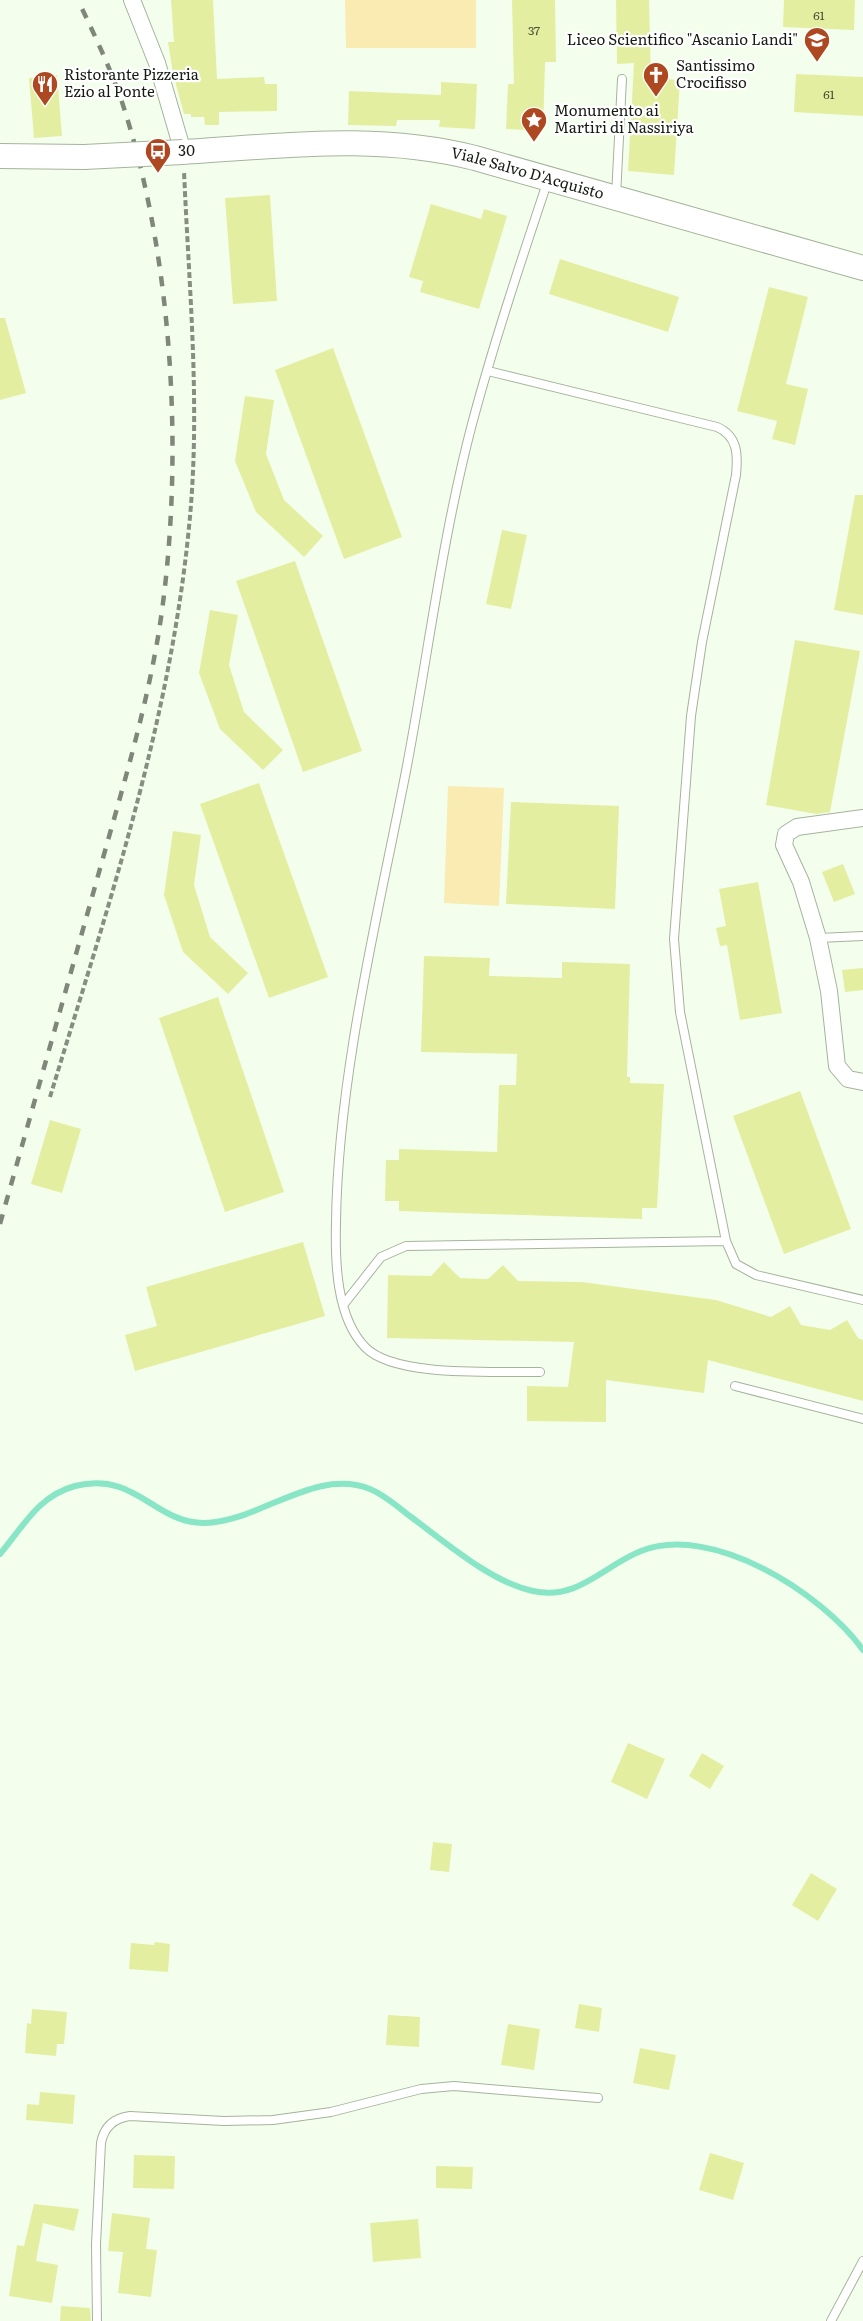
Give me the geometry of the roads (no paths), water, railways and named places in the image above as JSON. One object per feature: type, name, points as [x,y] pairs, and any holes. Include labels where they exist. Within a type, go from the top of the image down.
[{"type":"main road","name":"Viale Salvo D'Acquisto","points":[[0,156],[84,157],[336,141],[378,142],[451,152],[863,268]]},
{"type":"street","points":[[132,0],[156,63],[183,152]]},
{"type":"street","points":[[863,818],[797,827],[789,831],[784,840],[786,851],[801,882],[818,938],[829,991],[837,1066],[848,1079],[863,1082]]},
{"type":"lane","points":[[616,199],[622,79]]},
{"type":"lane","points":[[540,1372],[439,1370],[388,1361],[366,1349],[344,1304],[337,1253],[336,1211],[340,1155],[354,1051],[457,493],[488,371],[548,179]]},
{"type":"lane","points":[[488,371],[717,427],[729,435],[736,448],[736,475],[702,642],[691,716],[674,939],[680,1012],[726,1241],[736,1264],[756,1275],[863,1300]]},
{"type":"lane","points":[[818,938],[863,936]]},
{"type":"lane","points":[[344,1304],[381,1257],[406,1246],[726,1241]]},
{"type":"lane","points":[[735,1386],[863,1419]]},
{"type":"lane","points":[[97,2321],[96,2244],[101,2143],[105,2129],[115,2120],[129,2116],[224,2121],[291,2118],[353,2107],[422,2089],[454,2086],[598,2098]]},
{"type":"lane","points":[[831,2321],[863,2261]]},
{"type":"waterway","points":[[0,1554],[41,1505],[51,1497],[75,1486],[96,1483],[114,1485],[171,1515],[187,1521],[204,1523],[246,1514],[308,1490],[328,1485],[349,1484],[380,1494],[484,1570],[500,1579],[533,1591],[549,1593],[577,1587],[627,1557],[641,1551],[669,1545],[700,1547],[732,1555],[793,1586],[845,1628],[863,1650]]},
{"type":"railway","points":[[0,1224],[139,726],[159,631],[167,567],[172,432],[170,362],[153,226],[139,161],[121,99],[78,0]]},
{"type":"place","name":"Liceo Scientifico \"Ascanio Landi\"","points":[[817,63]]},
{"type":"place","name":"Santissimo Crocifisso","points":[[656,98]]},
{"type":"place","name":"Ristorante Pizzeria Ezio al Ponte","points":[[45,107]]},
{"type":"place","name":"Monumento ai Martiri di Nassiriya","points":[[534,143]]},
{"type":"place","name":"30","points":[[158,174]]}]
